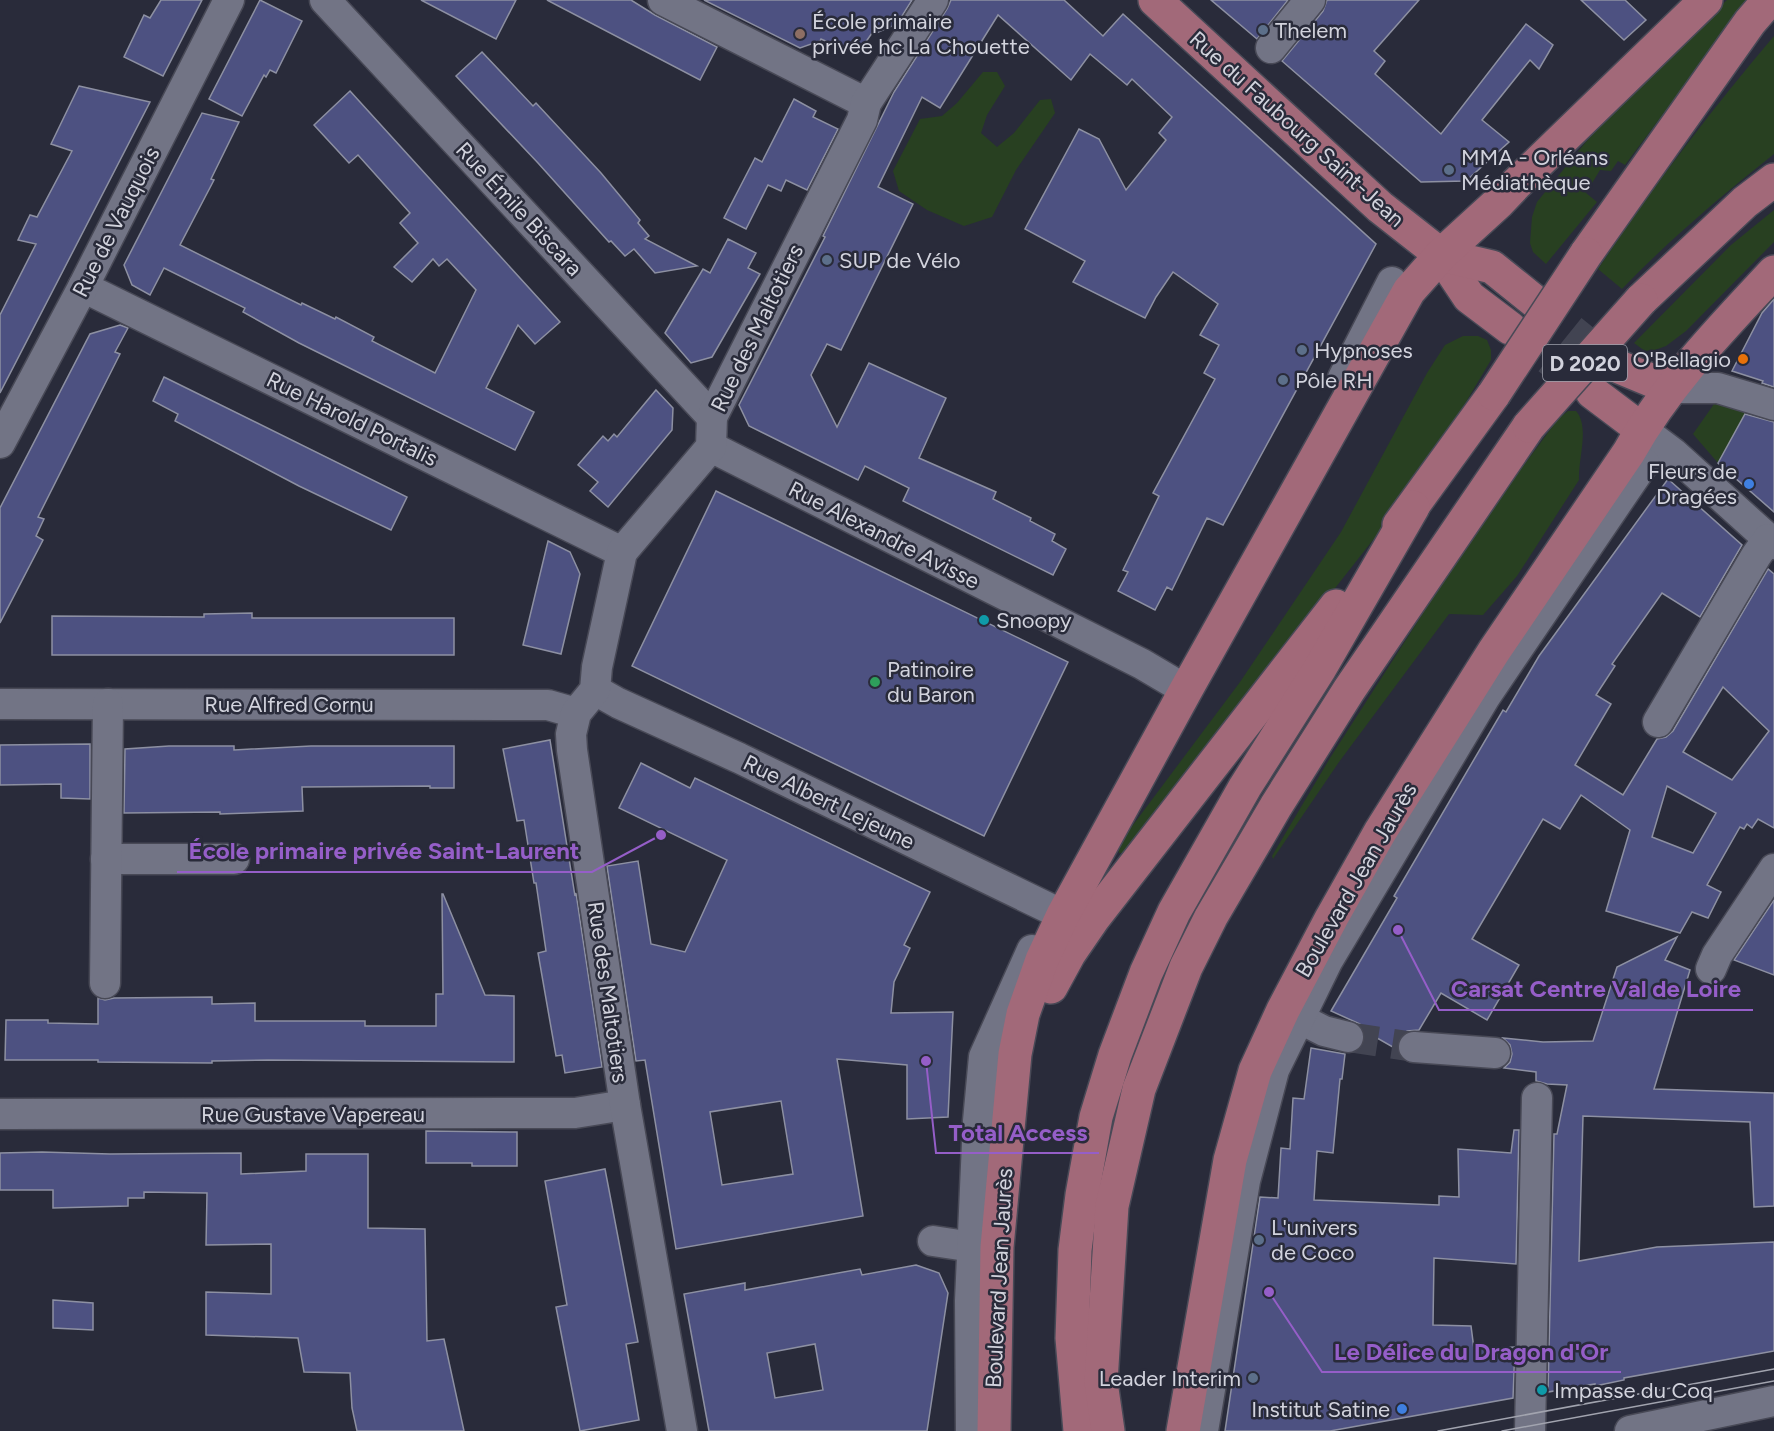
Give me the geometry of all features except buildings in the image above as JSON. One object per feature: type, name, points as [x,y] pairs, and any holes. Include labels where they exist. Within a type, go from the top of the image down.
[{"type":"main road","name":"Rue du Faubourg Saint-Jean","points":[[1155,0],[1386,213],[1441,255],[1470,297],[1510,328]]},
{"type":"main road","name":"Boulevard Jean Jaurès","points":[[994,1431],[985,1247],[1023,1014],[1057,912],[1179,686],[1409,291],[1441,255],[1499,202],[1706,0]]},
{"type":"main road","name":"Boulevard Jean Jaurès","points":[[1015,1054],[1069,954],[1093,919],[1413,507],[1494,394],[1586,254],[1750,22],[1769,0]]},
{"type":"main road","name":"D 2020","points":[[1108,1431],[1101,1382],[1112,1206],[1139,1089],[1186,967],[1211,917],[1276,806],[1343,700],[1529,426],[1641,300],[1745,202],[1774,180]]},
{"type":"main road","name":"Rue du Faubourg Saint-Jean","points":[[1441,255],[1492,267],[1533,300]]},
{"type":"main road","name":"Boulevard Jean Jaurès","points":[[1183,1431],[1230,1160],[1255,1071],[1291,1015],[1332,917],[1380,832],[1494,651],[1629,452],[1641,429],[1670,388],[1707,344],[1774,272]]},
{"type":"main road","points":[[1612,364],[1670,388]]},
{"type":"main road","points":[[1592,392],[1641,429]]},
{"type":"main road","name":"Boulevard Jean Jaurès","points":[[1080,1431],[1072,1338],[1075,1250],[1096,1117],[1115,1055],[1146,973],[1174,912],[1245,788],[1319,670],[1413,507]]},
{"type":"street","name":"Rue de Vauquois","points":[[0,443],[83,287],[229,0]]},
{"type":"street","name":"Rue Émile Biscara","points":[[325,0],[712,417]]},
{"type":"street","points":[[663,0],[866,103]]},
{"type":"street","name":"Rue des Maltotiers","points":[[711,447],[712,417],[862,120],[866,103],[933,0]]},
{"type":"street","points":[[1268,52],[1310,0]]},
{"type":"street","points":[[1179,686],[1291,478],[1392,282]]},
{"type":"street","name":"Rue Harold Portalis","points":[[83,287],[622,552]]},
{"type":"street","points":[[1717,353],[1743,320],[1774,295]]},
{"type":"street","points":[[1670,388],[1718,388],[1774,405]]},
{"type":"street","points":[[1641,429],[1681,460],[1771,541],[1756,556],[1658,722]]},
{"type":"street","points":[[576,713],[595,690],[597,667],[622,552],[711,447]]},
{"type":"street","name":"Rue Alexandre Avisse","points":[[711,447],[1142,664],[1179,686]]},
{"type":"street","points":[[1203,1431],[1245,1181],[1291,1015],[1328,960],[1485,697],[1644,463]]},
{"type":"street","name":"Rue Albert Lejeune","points":[[595,690],[1057,912]]},
{"type":"street","name":"Rue Alfred Cornu","points":[[0,704],[548,705],[576,713]]},
{"type":"street","points":[[105,983],[108,704]]},
{"type":"street","name":"Rue des Maltotiers","points":[[576,713],[571,734],[572,750],[625,1105],[682,1431]]},
{"type":"street","points":[[106,859],[234,859]]},
{"type":"street","points":[[1712,969],[1717,956],[1774,869]]},
{"type":"street","points":[[971,1431],[970,1301],[985,1247],[978,1121],[984,1057],[1057,912]]},
{"type":"street","points":[[1291,1015],[1323,1031],[1348,1037]]},
{"type":"street","points":[[1414,1047],[1495,1053]]},
{"type":"street","points":[[1530,1431],[1537,1098]]},
{"type":"street","name":"Rue Gustave Vapereau","points":[[0,1114],[575,1113],[625,1105]]},
{"type":"street","points":[[933,1241],[985,1247]]},
{"type":"street","points":[[1630,1431],[1774,1401]]},
{"type":"green space","points":[[1727,0],[1752,0],[1722,35],[1625,165],[1618,161],[1611,171],[1600,170],[1586,193],[1597,202],[1546,264],[1533,252],[1530,243],[1532,217],[1537,202],[1585,143],[1665,57]]},
{"type":"green space","points":[[1774,36],[1774,154],[1696,219],[1622,289],[1598,269],[1683,150]]},
{"type":"green space","points":[[983,72],[997,72],[1005,86],[987,115],[981,133],[997,147],[1014,133],[1040,100],[1051,99],[1055,113],[1016,170],[992,217],[964,226],[927,210],[899,191],[893,171],[920,119],[942,116],[957,103]]},
{"type":"green space","points":[[1774,210],[1774,242],[1686,331],[1666,346],[1655,350],[1645,351],[1634,343],[1731,245]]},
{"type":"green space","points":[[1463,336],[1478,336],[1487,340],[1491,350],[1491,360],[1457,417],[1380,531],[1127,853],[1119,853],[1118,846],[1124,837],[1240,682],[1341,532],[1427,373],[1445,345]]},
{"type":"green space","points":[[1714,404],[1746,412],[1718,463],[1693,434]]},
{"type":"green space","points":[[1568,411],[1576,411],[1582,425],[1579,480],[1517,576],[1483,615],[1449,614],[1339,762],[1273,859],[1272,856],[1330,758],[1479,526],[1558,419]]},
{"type":"tunnel","points":[[1533,300],[1612,364]]},
{"type":"tunnel","points":[[1510,328],[1592,392]]},
{"type":"tunnel","points":[[1348,1037],[1414,1047]]},
{"type":"tram line","points":[[1438,1431],[1774,1369]]},
{"type":"tram line","points":[[1502,1431],[1774,1381]]},
{"type":"place","name":"Thelem","points":[[1263,30]]},
{"type":"place","name":"École primaire privée hc La Chouette","points":[[800,34]]},
{"type":"place","name":"MMA - Orléans Médiathèque","points":[[1449,170]]},
{"type":"place","name":"SUP de Vélo","points":[[827,260]]},
{"type":"place","name":"Hypnoses","points":[[1302,350]]},
{"type":"place","name":"O'Bellagio","points":[[1743,359]]},
{"type":"place","name":"Pôle RH","points":[[1283,380]]},
{"type":"place","name":"Fleurs de Dragées","points":[[1749,484]]},
{"type":"place","name":"Snoopy","points":[[984,620]]},
{"type":"place","name":"Patinoire du Baron","points":[[875,682]]},
{"type":"place","name":"École primaire privée Saint-Laurent","points":[[661,835]]},
{"type":"place","name":"Carsat Centre Val de Loire","points":[[1398,930]]},
{"type":"place","name":"Total Access","points":[[926,1061]]},
{"type":"place","name":"L'univers de Coco","points":[[1259,1240]]},
{"type":"place","name":"Le Délice du Dragon d'Or","points":[[1269,1292]]},
{"type":"place","name":"Leader Interim","points":[[1253,1378]]},
{"type":"place","name":"Impasse du Coq","points":[[1542,1390]]},
{"type":"place","name":"Institut Satine","points":[[1402,1409]]}]
